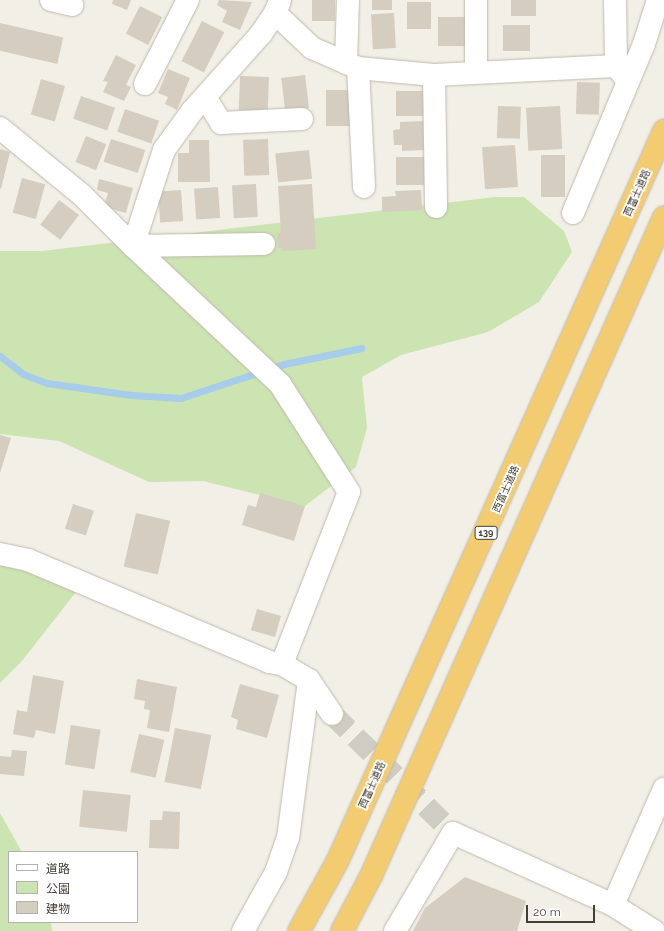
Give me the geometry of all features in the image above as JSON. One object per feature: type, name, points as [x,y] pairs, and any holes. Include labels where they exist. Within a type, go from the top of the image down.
[{"type":"highway","name":"西富士道路","points":[[299,931],[338,860],[486,534],[664,131]]},
{"type":"highway","points":[[342,931],[371,876],[664,217]]},
{"type":"street","points":[[51,0],[72,5]]},
{"type":"street","points":[[145,84],[188,0]]},
{"type":"street","points":[[348,0],[352,66],[364,187]]},
{"type":"street","points":[[476,0],[476,72]]},
{"type":"street","points":[[616,0],[622,73]]},
{"type":"street","points":[[573,213],[622,73],[658,0]]},
{"type":"street","points":[[133,246],[164,150],[205,97],[261,34],[278,7],[312,48],[352,66],[434,75],[476,72],[622,73]]},
{"type":"street","points":[[434,75],[436,207]]},
{"type":"street","points":[[205,97],[221,123],[302,119]]},
{"type":"street","points":[[0,128],[83,196],[133,246],[280,384],[349,492],[282,664]]},
{"type":"street","points":[[133,246],[264,244]]},
{"type":"street","points":[[0,554],[28,560],[269,662],[282,664],[309,680],[332,714]]},
{"type":"street","points":[[243,931],[276,872],[288,838],[309,680]]},
{"type":"street","points":[[613,905],[664,789]]},
{"type":"street","points":[[395,931],[453,833],[613,905],[654,931]]},
{"type":"green space","points":[[495,197],[524,197],[564,231],[572,252],[539,302],[488,332],[401,355],[362,377],[367,428],[356,467],[305,506],[203,481],[149,482],[59,441],[0,434],[0,251],[42,251]]},
{"type":"green space","points":[[0,560],[83,583],[22,661],[0,683]]},
{"type":"green space","points":[[0,813],[21,851],[8,851],[8,923],[51,923],[52,931],[0,931]]},
{"type":"building","points":[[113,0],[131,0],[127,10],[112,4]]},
{"type":"building","points":[[219,0],[252,2],[240,30],[222,22],[227,11],[217,5]]},
{"type":"building","points":[[312,0],[335,0],[335,21],[312,21]]},
{"type":"building","points":[[372,0],[392,0],[392,10],[372,10]]},
{"type":"building","points":[[511,0],[536,0],[536,16],[511,16]]},
{"type":"building","points":[[407,2],[431,2],[431,29],[407,29]]},
{"type":"building","points":[[140,6],[162,17],[148,45],[126,34]]},
{"type":"building","points":[[394,13],[396,48],[373,49],[371,14]]},
{"type":"building","points":[[438,17],[465,17],[465,46],[438,46]]},
{"type":"building","points":[[202,21],[224,32],[204,72],[182,61]]},
{"type":"building","points":[[0,23],[63,38],[57,64],[0,51]]},
{"type":"building","points":[[503,25],[530,25],[530,51],[503,51]]},
{"type":"building","points":[[116,55],[136,65],[126,85],[131,87],[124,101],[103,92],[108,82],[103,81]]},
{"type":"building","points":[[168,69],[190,78],[177,110],[165,104],[168,97],[158,93]]},
{"type":"building","points":[[305,75],[309,108],[285,111],[281,78]]},
{"type":"building","points":[[240,76],[269,77],[268,111],[239,110]]},
{"type":"building","points":[[41,79],[65,86],[55,121],[31,115]]},
{"type":"building","points":[[577,82],[600,83],[599,115],[576,114]]},
{"type":"building","points":[[326,90],[350,90],[350,126],[326,126]]},
{"type":"building","points":[[396,91],[424,91],[424,116],[396,116]]},
{"type":"building","points":[[81,96],[115,108],[107,130],[73,119]]},
{"type":"building","points":[[498,106],[521,107],[520,139],[497,138]]},
{"type":"building","points":[[560,106],[562,149],[528,151],[526,108]]},
{"type":"building","points":[[125,109],[159,121],[151,143],[117,132]]},
{"type":"building","points":[[423,121],[424,150],[402,151],[402,145],[394,145],[393,130],[400,129],[400,122]]},
{"type":"building","points":[[86,136],[106,144],[96,170],[76,162]]},
{"type":"building","points":[[111,139],[145,150],[138,173],[104,162]]},
{"type":"building","points":[[268,139],[269,175],[244,176],[243,140]]},
{"type":"building","points":[[189,140],[209,140],[210,182],[178,182],[178,153],[189,153]]},
{"type":"building","points":[[515,145],[518,187],[485,189],[482,147]]},
{"type":"building","points":[[0,149],[10,152],[1,189],[0,188]]},
{"type":"building","points":[[309,150],[312,179],[278,182],[275,154]]},
{"type":"building","points":[[541,155],[565,155],[565,197],[541,197]]},
{"type":"building","points":[[396,157],[424,157],[424,185],[396,185]]},
{"type":"building","points":[[22,178],[45,184],[36,219],[13,213]]},
{"type":"building","points":[[99,179],[133,188],[126,213],[104,207],[108,193],[97,190]]},
{"type":"building","points":[[256,184],[258,217],[234,218],[232,185]]},
{"type":"building","points":[[312,184],[316,249],[282,251],[282,248],[278,248],[277,233],[281,233],[278,186]]},
{"type":"building","points":[[218,187],[220,218],[196,220],[194,189]]},
{"type":"building","points":[[181,190],[183,221],[160,223],[158,192]]},
{"type":"building","points":[[421,190],[422,210],[382,212],[382,197],[396,196],[395,191]]},
{"type":"building","points":[[59,200],[79,215],[60,240],[40,225]]},
{"type":"building","points":[[0,435],[11,438],[0,473]]},
{"type":"building","points":[[260,493],[305,506],[294,541],[242,525],[248,505],[256,507]]},
{"type":"building","points":[[73,504],[94,511],[86,536],[65,529]]},
{"type":"building","points":[[136,513],[170,521],[158,574],[124,567]]},
{"type":"building","points":[[257,609],[281,616],[275,637],[251,630]]},
{"type":"building","points":[[33,675],[64,681],[55,734],[36,730],[34,738],[13,734],[17,710],[27,712]]},
{"type":"building","points":[[137,679],[177,687],[169,732],[147,728],[150,710],[144,709],[145,701],[134,699]]},
{"type":"building","points":[[240,684],[279,695],[267,738],[236,729],[238,720],[231,717]]},
{"type":"building","points":[[71,725],[101,730],[94,769],[65,765]]},
{"type":"building","points":[[175,728],[211,735],[201,789],[165,782]]},
{"type":"building","points":[[139,734],[164,740],[156,778],[130,772]]},
{"type":"building","points":[[12,750],[27,751],[24,776],[0,774],[0,756],[11,757]]},
{"type":"building","points":[[83,790],[131,795],[127,832],[79,827]]},
{"type":"building","points":[[163,811],[180,812],[179,849],[149,848],[150,820],[162,820]]},
{"type":"building","points":[[465,877],[526,901],[517,931],[413,931],[425,908]]},
{"type":"waterway","points":[[0,356],[23,374],[47,383],[131,395],[181,398],[284,364],[361,348]]},
{"type":"tunnel","points":[[332,714],[453,833]]}]
